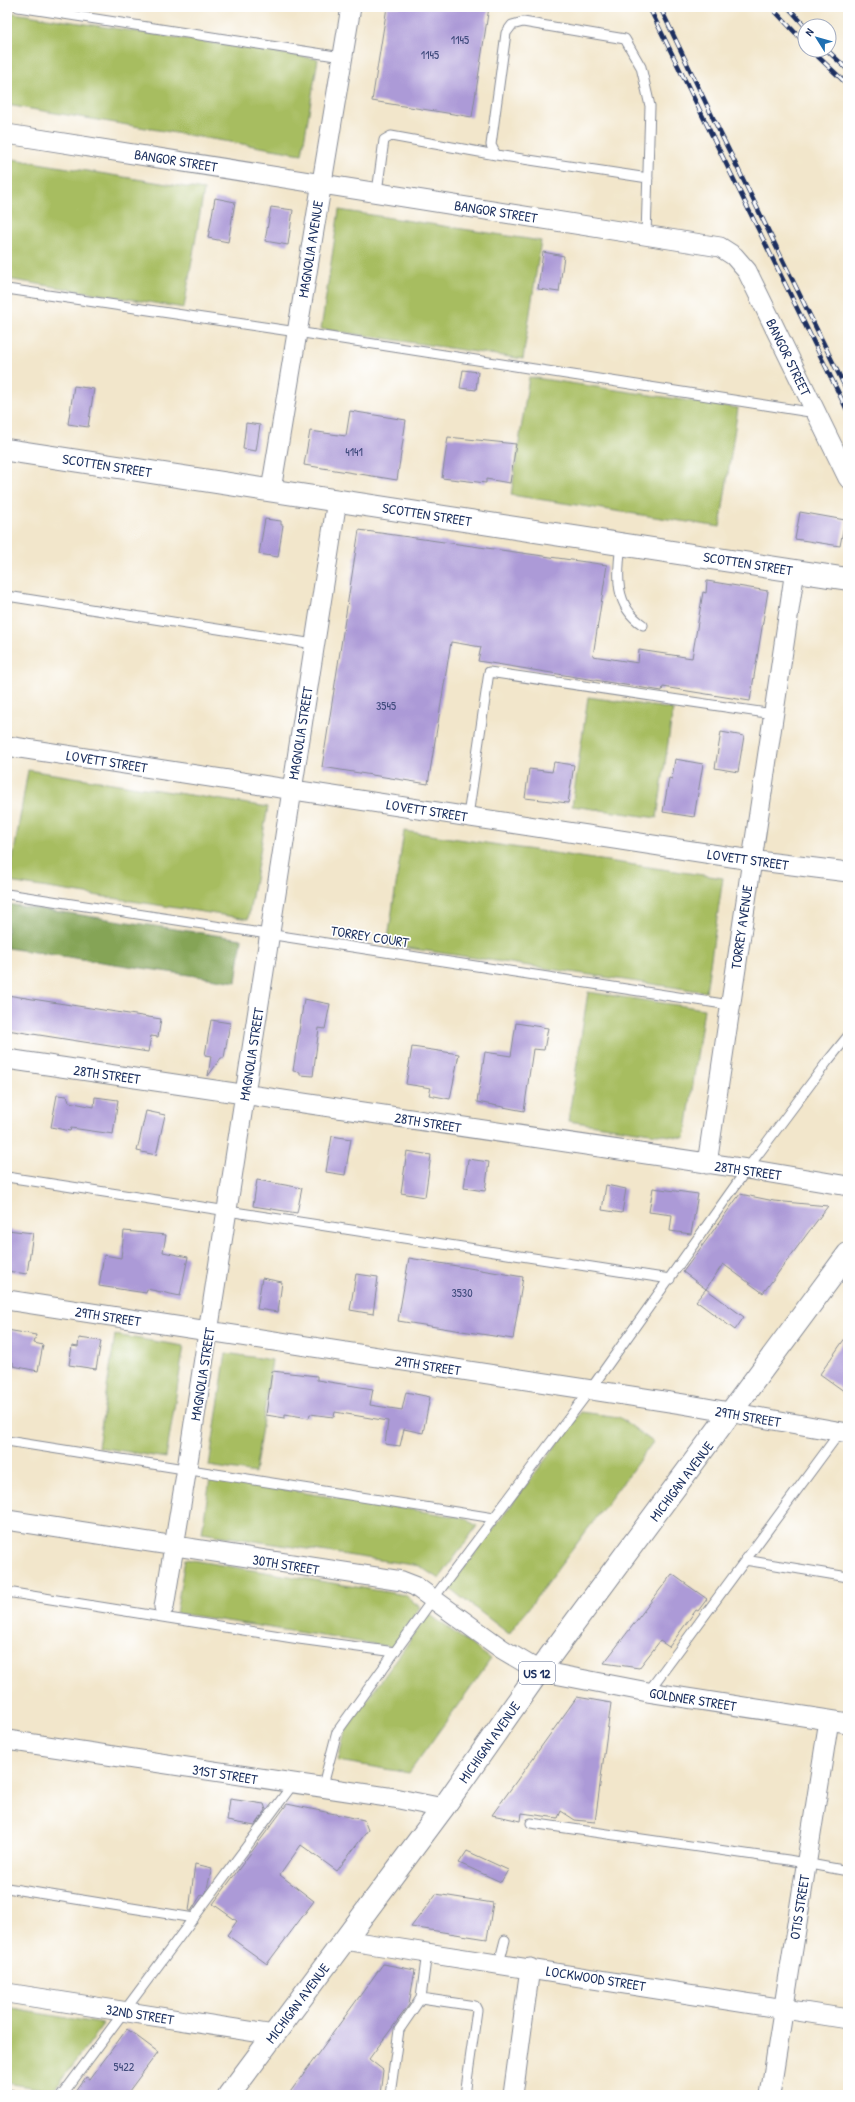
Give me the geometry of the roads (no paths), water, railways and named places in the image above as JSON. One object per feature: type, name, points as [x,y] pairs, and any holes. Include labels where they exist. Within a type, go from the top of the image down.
[{"type":"main road","name":"SCOTTEN STREET","points":[[7,450],[848,579]]},
{"type":"main road","name":"MICHIGAN AVENUE","points":[[229,2095],[443,1808],[539,1671],[848,1254]]},
{"type":"street","name":"MAGNOLIA AVENUE","points":[[271,490],[320,183],[351,7]]},
{"type":"street","name":"BANGOR STREET","points":[[7,134],[720,247],[741,263],[747,271],[848,478]]},
{"type":"street","name":"MAGNOLIA STREET","points":[[164,1606],[187,1468],[337,500]]},
{"type":"street","name":"TORREY AVENUE","points":[[707,1164],[795,570]]},
{"type":"street","name":"LOVETT STREET","points":[[7,746],[751,860],[848,872]]},
{"type":"street","name":"28TH STREET","points":[[7,1059],[747,1169],[848,1186]]},
{"type":"street","name":"29TH STREET","points":[[7,1300],[590,1390],[844,1432]]},
{"type":"street","name":"30TH STREET","points":[[7,1520],[402,1581],[415,1586],[502,1649],[539,1671]]},
{"type":"street","name":"GOLDNER STREET","points":[[539,1671],[648,1692],[848,1723]]},
{"type":"street","name":"OTIS STREET","points":[[770,2095],[829,1720]]},
{"type":"street","name":"31ST STREET","points":[[7,1740],[322,1789],[394,1798],[443,1808]]},
{"type":"street","name":"LOCKWOOD STREET","points":[[344,1940],[499,1963],[848,2019]]},
{"type":"street","points":[[513,2095],[530,1968]]},
{"type":"street","name":"32ND STREET","points":[[7,1993],[274,2035]]},
{"type":"lane","points":[[18,7],[342,56]]},
{"type":"lane","points":[[496,155],[491,144],[506,33],[512,25],[523,22],[625,39],[641,68],[650,106],[646,235]]},
{"type":"lane","points":[[377,192],[384,140],[391,136],[496,155],[648,178]]},
{"type":"lane","points":[[7,289],[297,332],[816,413]]},
{"type":"lane","points":[[621,544],[618,567],[620,588],[624,605],[633,618],[643,625]]},
{"type":"lane","points":[[7,596],[314,644]]},
{"type":"lane","points":[[468,816],[489,672],[773,714]]},
{"type":"lane","name":"TORREY COURT","points":[[7,894],[730,1005]]},
{"type":"lane","points":[[322,1789],[338,1732],[434,1599],[590,1390],[747,1169],[826,1062],[848,1036]]},
{"type":"lane","points":[[7,1177],[670,1279]]},
{"type":"lane","points":[[648,1692],[745,1560],[844,1432]]},
{"type":"lane","points":[[7,1441],[187,1468],[494,1518]]},
{"type":"lane","points":[[745,1560],[848,1577]]},
{"type":"lane","points":[[7,1592],[299,1639],[396,1652]]},
{"type":"lane","points":[[62,2095],[293,1784]]},
{"type":"lane","points":[[531,1823],[848,1871]]},
{"type":"lane","points":[[7,1888],[194,1918]]},
{"type":"lane","points":[[499,1963],[505,1940]]},
{"type":"lane","points":[[390,2095],[399,2030],[421,1998],[427,1952]]},
{"type":"lane","points":[[421,1998],[475,2006],[477,2010],[464,2095]]},
{"type":"lane","points":[[7,2094],[12,2095]]},
{"type":"railway","points":[[649,7],[848,412]]},
{"type":"railway","points":[[660,7],[848,393]]},
{"type":"railway","points":[[771,7],[797,35]]},
{"type":"railway","points":[[788,7],[798,18]]},
{"type":"railway","points":[[819,58],[848,85]]},
{"type":"railway","points":[[835,58],[848,70]]}]
